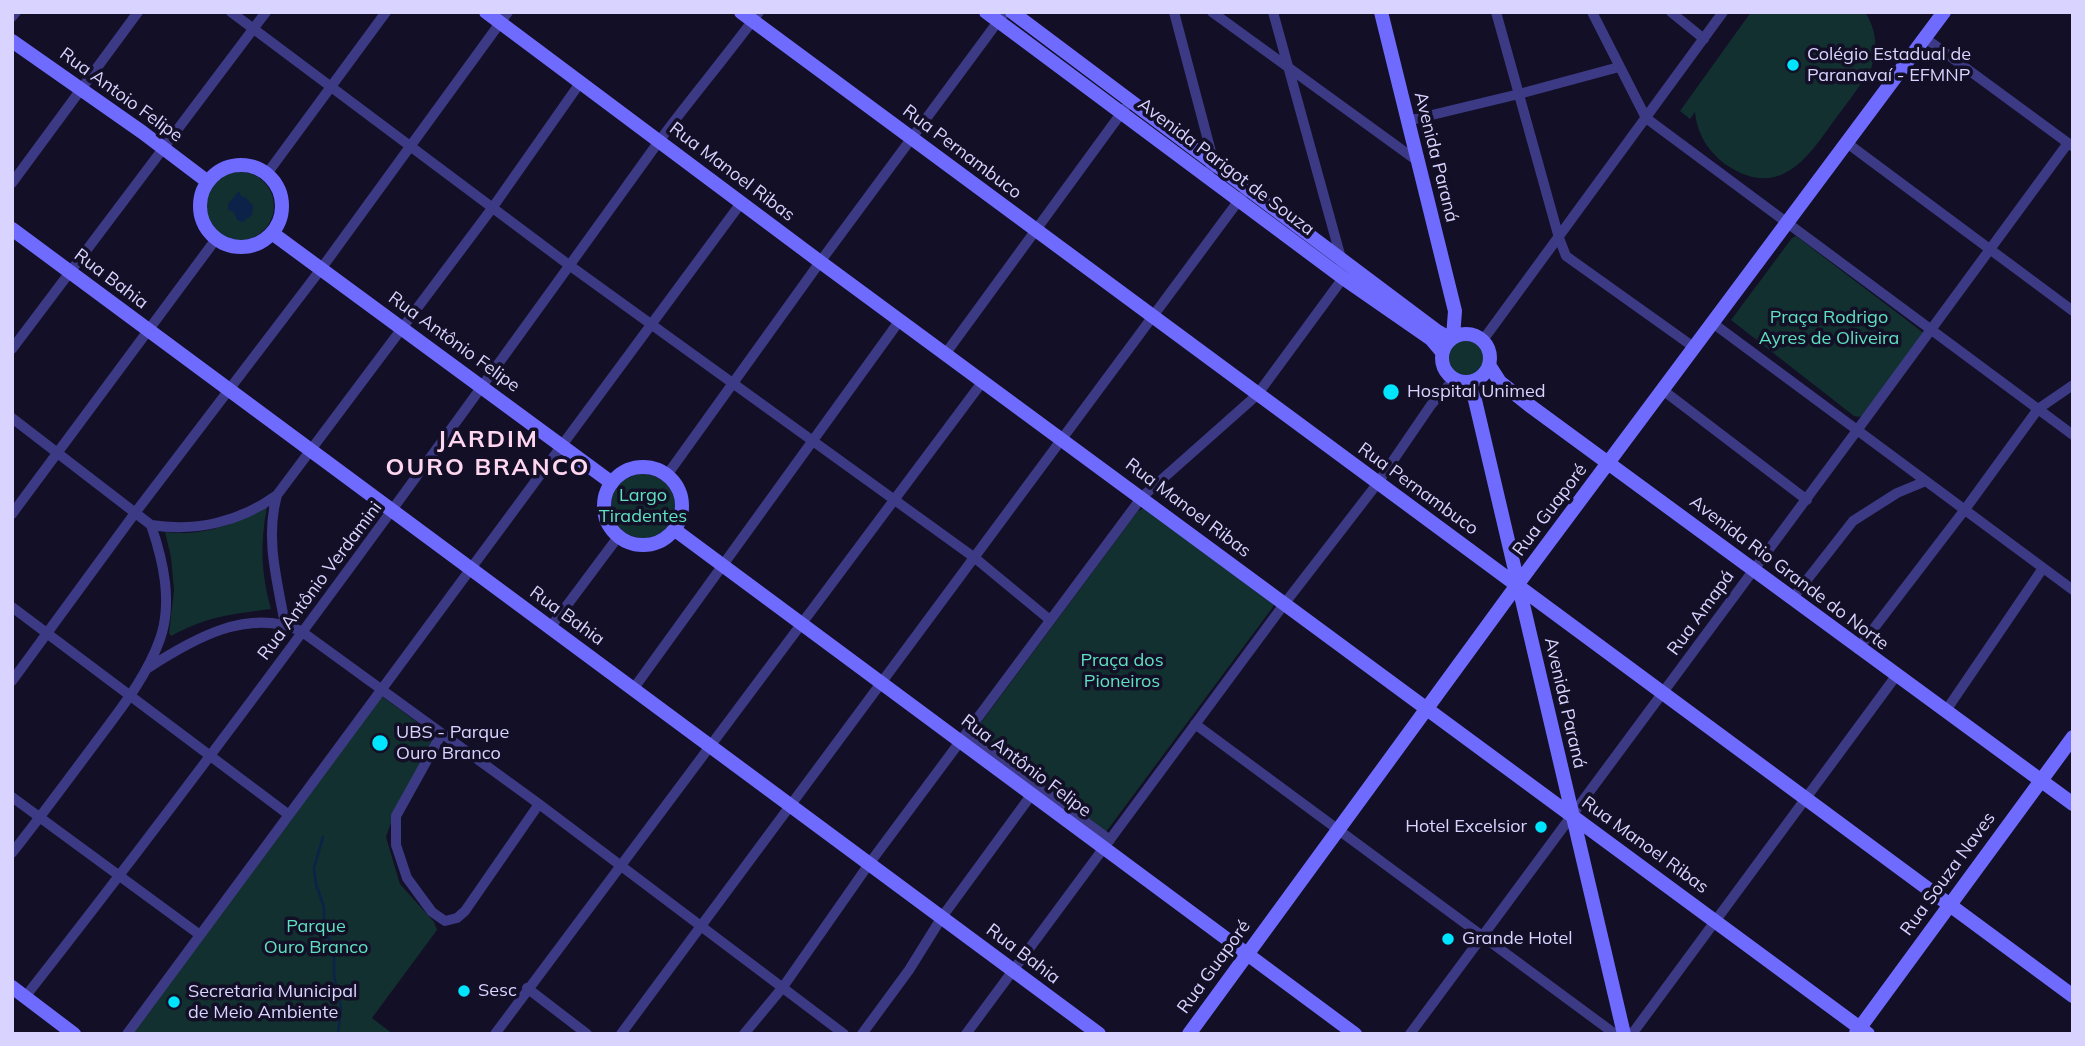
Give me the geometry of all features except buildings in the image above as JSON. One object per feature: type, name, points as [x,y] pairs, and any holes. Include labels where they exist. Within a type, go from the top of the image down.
[{"type":"street","points":[[12,17],[16,12]]},
{"type":"street","points":[[12,183],[138,12]]},
{"type":"street","points":[[231,12],[569,265],[975,558],[1051,620]]},
{"type":"street","points":[[12,349],[266,12]]},
{"type":"street","points":[[266,175],[386,12]]},
{"type":"street","name":"Rua Manoel Ribas","points":[[486,12],[504,17],[580,83],[1716,921],[1861,1032]]},
{"type":"street","name":"Avenida Parigot de Souza","points":[[1012,12],[1130,100],[1210,169],[1239,200],[1343,278],[1431,339],[1443,352]]},
{"type":"street","points":[[1174,12],[1210,169]]},
{"type":"street","points":[[1212,12],[1416,160]]},
{"type":"street","points":[[744,1034],[783,987],[869,864],[1142,497],[1256,395],[1343,278],[1341,258],[1273,12]]},
{"type":"street","name":"Avenida Paraná","points":[[1381,12],[1455,310],[1452,338]]},
{"type":"street","points":[[1496,12],[1566,256],[1695,348]]},
{"type":"street","points":[[1592,12],[1646,118],[2073,435]]},
{"type":"street","points":[[1671,12],[1704,39]]},
{"type":"street","points":[[1477,337],[1559,238],[1723,12]]},
{"type":"street","name":"Rua Guaporé","points":[[1189,1034],[1517,585],[1944,12]]},
{"type":"street","name":"Rua Pernambuco","points":[[751,15],[911,139],[2073,996]]},
{"type":"street","name":"Rua Antônio Verdamini","points":[[25,997],[120,877],[392,512],[751,15]]},
{"type":"street","points":[[667,475],[911,139],[996,15]]},
{"type":"street","name":"Avenida Parigot de Souza","points":[[996,15],[1121,113],[1210,169],[1248,187],[1452,338]]},
{"type":"street","points":[[12,681],[135,513],[413,146],[504,17]]},
{"type":"street","points":[[1925,38],[2071,145]]},
{"type":"street","name":"Rua Antoio Felipe","points":[[12,41],[208,182]]},
{"type":"street","points":[[1407,121],[1619,67]]},
{"type":"street","points":[[12,418],[151,525],[176,529],[217,524],[250,512],[277,495],[493,207],[580,83]]},
{"type":"street","points":[[946,353],[1130,100]]},
{"type":"street","points":[[1847,143],[2073,312]]},
{"type":"street","name":"Rua Amapá","points":[[1410,1034],[1930,330],[2071,145]]},
{"type":"street","points":[[242,165],[255,168],[266,175],[275,184],[280,196],[279,222],[272,233],[252,246],[227,245],[216,239],[207,230],[200,206],[208,182],[229,167],[242,165]]},
{"type":"street","points":[[621,1034],[1248,187]]},
{"type":"street","points":[[127,1034],[741,203]]},
{"type":"street","name":"Rua Bahia","points":[[12,229],[1099,1034]]},
{"type":"street","name":"Rua Antônio Felipe","points":[[272,233],[612,483]]},
{"type":"street","points":[[12,514],[150,332],[216,239]]},
{"type":"street","name":"Avenida Paraná","points":[[1455,310],[1477,337]]},
{"type":"street","points":[[634,688],[900,320]]},
{"type":"street","points":[[1714,324],[2073,590]]},
{"type":"street","points":[[967,1034],[1285,603],[1377,484],[1431,405],[1461,380],[1482,376],[1489,365],[1490,353],[1477,337],[1461,334],[1452,338],[1443,352],[1443,365],[1461,380]]},
{"type":"street","name":"Avenida Rio Grande do Norte","points":[[1489,365],[1500,382],[1609,464],[2073,804]]},
{"type":"street","name":"Avenida Paraná","points":[[1461,380],[1475,400],[1624,1034]]},
{"type":"street","points":[[495,1034],[983,381]]},
{"type":"street","points":[[1858,649],[1966,509],[2038,409],[2073,385]]},
{"type":"street","points":[[1664,391],[1807,500]]},
{"type":"street","points":[[644,467],[667,475],[681,495],[681,519],[675,530],[666,539],[642,546],[618,537],[611,528],[604,505],[612,483],[621,474],[644,467]]},
{"type":"street","points":[[1792,599],[1853,521],[1897,493],[1926,481]]},
{"type":"street","points":[[277,495],[272,515],[271,548],[285,624]]},
{"type":"street","points":[[12,853],[130,697],[148,668],[161,638],[166,586],[162,556],[151,525]]},
{"type":"street","name":"Rua Antônio Felipe","points":[[675,530],[882,683],[964,738],[1355,1034]]},
{"type":"street","points":[[550,628],[618,537]]},
{"type":"street","points":[[1945,712],[2043,568]]},
{"type":"street","points":[[12,607],[289,815]]},
{"type":"street","points":[[148,668],[204,635],[230,626],[285,624],[301,631],[539,804],[844,1034]]},
{"type":"street","points":[[1632,1034],[1896,676]]},
{"type":"street","points":[[1195,724],[1615,1034]]},
{"type":"street","points":[[441,735],[396,816],[396,845],[407,878],[432,912],[445,921],[457,918],[465,911],[539,804]]},
{"type":"street","name":"Rua Souza Naves","points":[[1861,1032],[2073,737]]},
{"type":"street","name":"Rua Antônio Felipe","points":[[964,738],[1032,794],[1107,844]]},
{"type":"street","points":[[862,1034],[909,970],[942,917],[1032,794]]},
{"type":"street","points":[[12,797],[200,935]]},
{"type":"street","points":[[12,987],[74,1034]]},
{"type":"street","points":[[527,988],[587,1034]]},
{"type":"green space","name":"Colégio Estadual de Paranavaí - EFMNP","points":[[1751,12],[1865,12],[1875,40],[1871,69],[1813,149],[1790,170],[1777,176],[1762,178],[1746,175],[1721,161],[1710,150],[1702,136],[1695,112],[1690,119],[1680,111]]},
{"type":"green space","points":[[240,172],[253,175],[264,182],[271,193],[274,206],[271,219],[264,230],[253,237],[240,240],[227,237],[216,230],[209,219],[206,206],[209,193],[216,182],[227,175]]},
{"type":"green space","name":"Praça Rodrigo Ayres de Oliveira","points":[[1796,236],[1925,334],[1859,417],[1854,416],[1731,320]]},
{"type":"green space","points":[[1466,340],[1479,345],[1484,358],[1479,371],[1466,376],[1453,371],[1448,358],[1453,345]]},
{"type":"green space","name":"Largo Tiradentes","points":[[637,474],[649,474],[666,483],[673,494],[673,518],[666,529],[649,538],[637,538],[625,533],[616,524],[611,512],[611,500],[616,488],[625,479]]},
{"type":"green space","points":[[267,507],[263,558],[271,609],[209,620],[171,636],[169,633],[174,590],[165,532],[192,533],[218,528]]},
{"type":"green space","name":"Praça dos Pioneiros","points":[[1144,508],[1273,604],[1273,607],[1106,832],[974,735],[974,732],[1138,511]]},
{"type":"green space","name":"Parque Ouro Branco","points":[[380,695],[436,736],[394,814],[386,837],[400,884],[434,922],[437,930],[372,1018],[393,1034],[129,1034]]},
{"type":"water","points":[[239,191],[253,206],[252,215],[243,222],[237,220],[234,212],[228,210],[228,204]]},
{"type":"waterway","points":[[323,837],[314,868],[324,907],[324,921],[334,954],[334,976],[341,1008],[338,1034]]},
{"type":"place","name":"Colégio Estadual de Paranavaí - EFMNP","points":[[1793,65]]},
{"type":"place","name":"Hospital Unimed","points":[[1391,392]]},
{"type":"place","name":"UBS - Parque Ouro Branco","points":[[380,743]]},
{"type":"place","name":"Hotel Excelsior","points":[[1541,827]]},
{"type":"place","name":"Grande Hotel","points":[[1448,939]]},
{"type":"place","name":"Sesc","points":[[464,991]]},
{"type":"place","name":"Secretaria Municipal de Meio Ambiente","points":[[174,1002]]},
{"type":"district","name":"JARDIM OURO BRANCO","points":[[488,454]]}]
